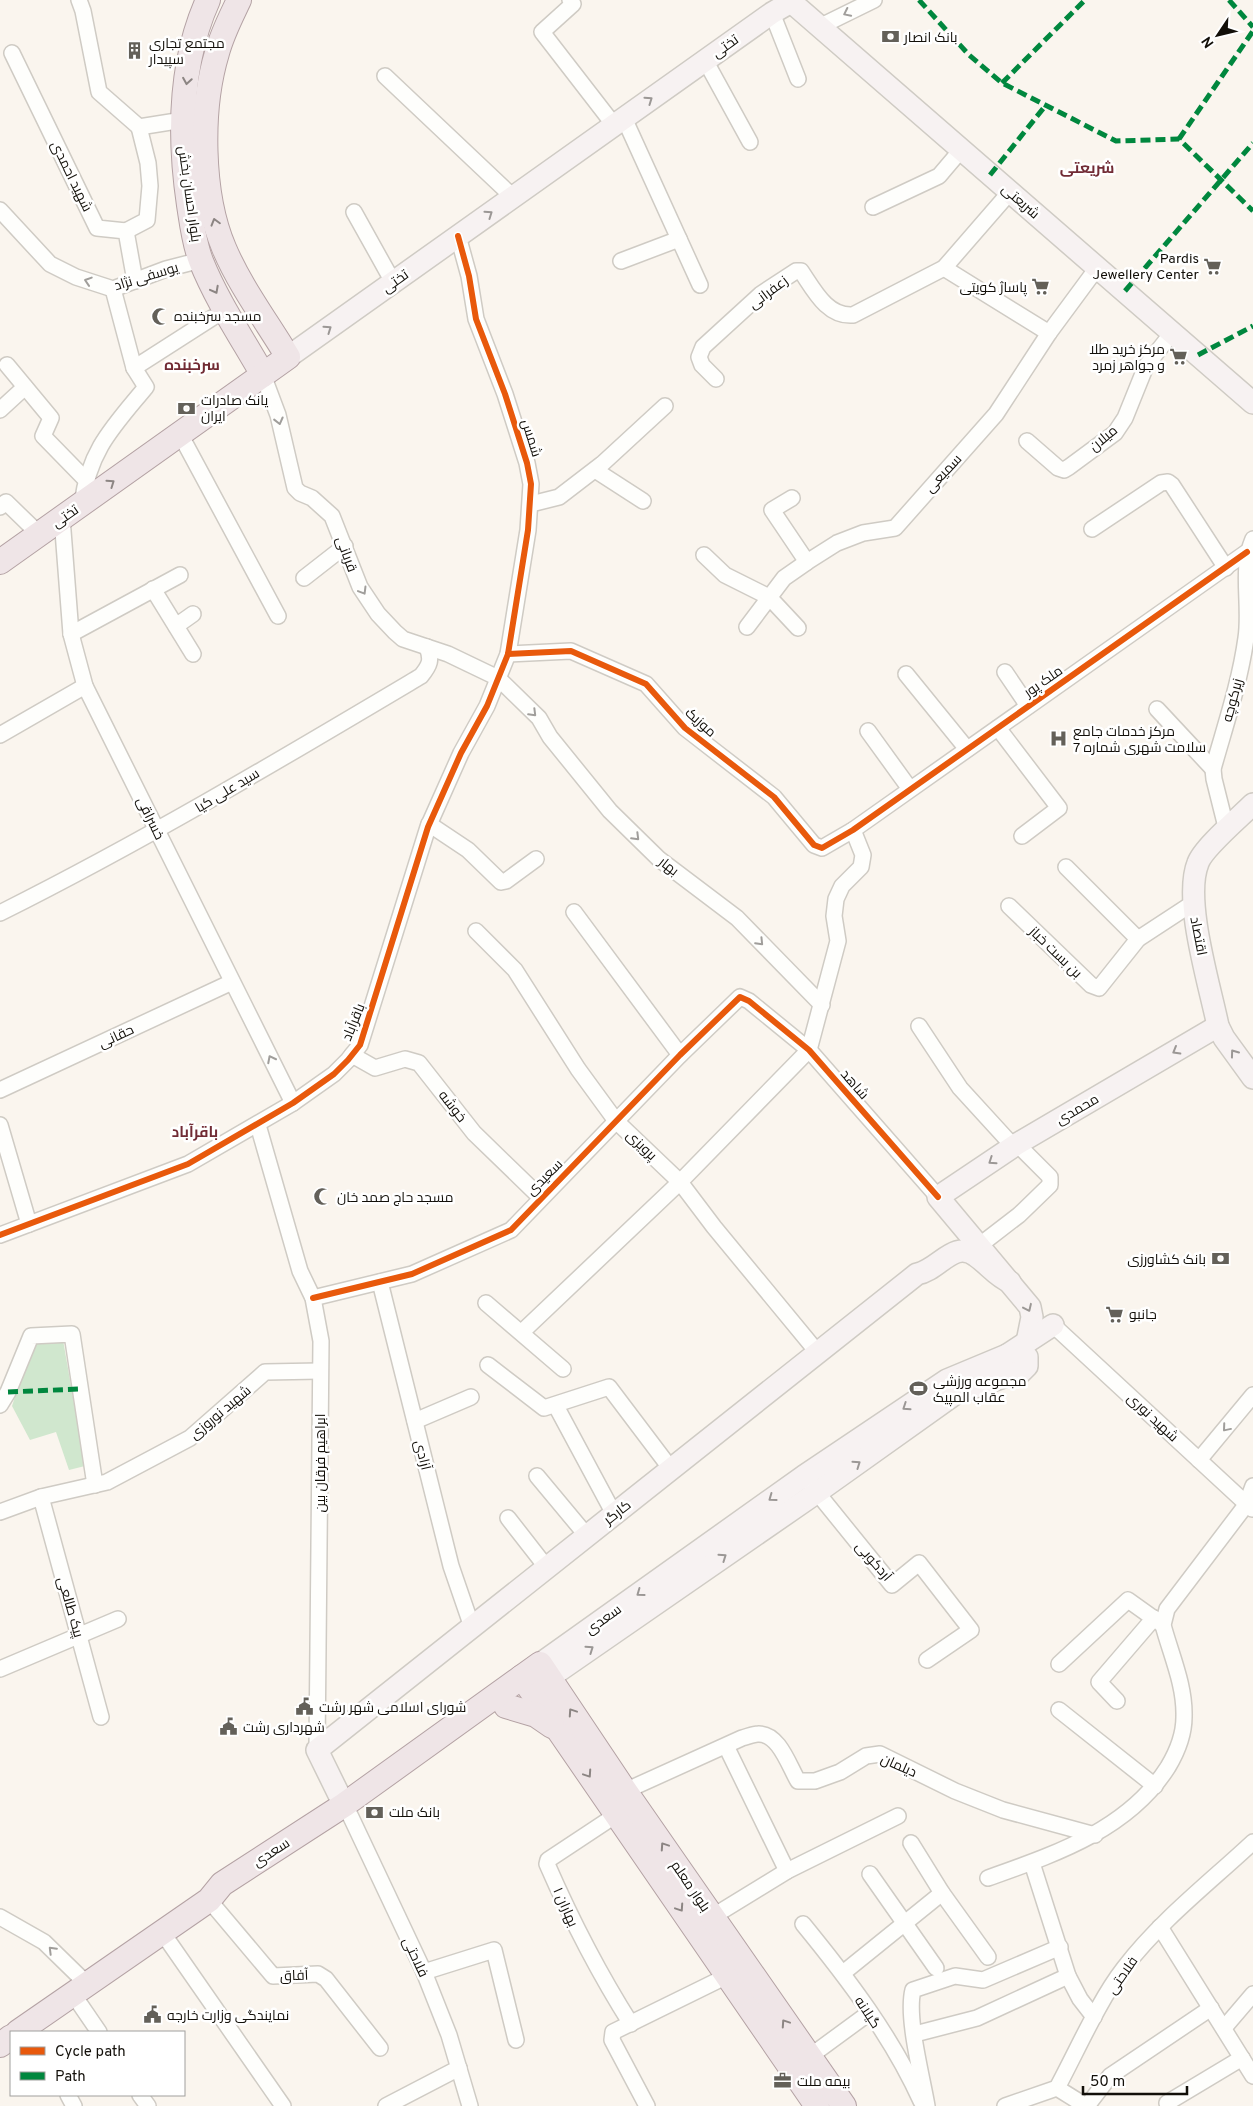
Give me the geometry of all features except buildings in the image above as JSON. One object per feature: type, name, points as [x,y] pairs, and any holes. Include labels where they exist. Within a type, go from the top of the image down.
[{"type":"main road","name":"بلوار احسان بخش","points":[[208,0],[192,43],[183,120],[184,173],[191,221],[201,260],[237,330],[263,375]]},
{"type":"main road","name":"بلوار احسان بخش","points":[[239,0],[216,53],[212,79],[206,175],[211,206],[225,249],[288,357]]},
{"type":"main road","name":"شریعتی","points":[[790,1],[1253,403]]},
{"type":"main road","name":"تختی","points":[[0,562],[790,1]]},
{"type":"main road","points":[[237,330],[247,334],[257,331],[262,322],[261,312]]},
{"type":"main road","name":"اقتصاد","points":[[1253,804],[1198,863],[1193,903],[1218,1026],[1224,1038],[1253,1078]]},
{"type":"main road","name":"محمدی","points":[[938,1197],[1015,1145],[1218,1026]]},
{"type":"main road","name":"شاهد","points":[[938,1197],[980,1245],[1031,1311],[1018,1358]]},
{"type":"main road","points":[[964,1226],[920,1266],[917,1274],[925,1273],[958,1250],[967,1250],[976,1255],[997,1277],[1010,1282]]},
{"type":"main road","name":"کارگر","points":[[317,1750],[917,1274]]},
{"type":"main road","name":"سعدی","points":[[346,1809],[536,1677],[816,1493],[955,1394],[1018,1358],[1053,1325]]},
{"type":"main road","name":"سعدی","points":[[23,2031],[80,1989],[209,1900],[222,1884],[346,1809],[506,1706],[536,1677],[804,1476],[947,1380],[1018,1358]]},
{"type":"main road","name":"بلوار معلم","points":[[536,1677],[558,1730],[818,2106]]},
{"type":"main road","name":"بلوار معلم","points":[[536,1677],[625,1791],[844,2106]]},
{"type":"main road","points":[[506,1706],[536,1715],[558,1730]]},
{"type":"main road","name":"ابراهیم فرقان بین","points":[[317,1750],[346,1809]]},
{"type":"street","points":[[79,0],[83,11],[99,92],[139,127],[149,171],[150,186],[147,220],[126,231],[135,282]]},
{"type":"street","points":[[820,27],[874,0]]},
{"type":"street","points":[[571,2],[542,32],[619,121],[679,238],[700,285]]},
{"type":"street","points":[[772,13],[798,79]]},
{"type":"street","name":"شهید احمدی","points":[[12,53],[97,228],[126,231]]},
{"type":"street","points":[[705,60],[750,142]]},
{"type":"street","points":[[385,76],[513,197]]},
{"type":"street","points":[[139,127],[183,120]]},
{"type":"street","points":[[873,207],[939,176],[961,150]]},
{"type":"street","points":[[1010,192],[944,268],[1049,333]]},
{"type":"street","name":"یوسفی نژاد","points":[[0,210],[50,264],[76,277],[113,289],[166,269],[201,260]]},
{"type":"street","points":[[354,212],[394,282]]},
{"type":"street","name":"شمس","points":[[458,236],[469,276],[476,318],[505,394],[527,463],[531,484],[531,504],[508,654]]},
{"type":"street","points":[[621,260],[679,238]]},
{"type":"street","name":"زعفرانی","points":[[716,379],[702,365],[699,357],[703,347],[761,294],[796,271],[801,271],[829,309],[847,316],[853,315],[944,268]]},
{"type":"street","name":"سمیعی","points":[[747,627],[784,578],[807,562],[836,543],[863,533],[895,528],[929,487],[996,414],[1049,333],[1098,268]]},
{"type":"street","points":[[82,504],[85,479],[91,462],[107,435],[146,387],[134,368],[113,289]]},
{"type":"street","points":[[134,368],[212,318]]},
{"type":"street","name":"میلان","points":[[1027,441],[1058,468],[1064,470],[1069,467],[1115,432],[1125,418],[1146,366],[1172,333]]},
{"type":"street","points":[[7,365],[51,418],[43,436],[85,479]]},
{"type":"street","name":"قربانی","points":[[263,375],[278,415],[295,488],[300,493],[312,498],[332,516],[356,579],[378,614],[403,639],[448,654],[498,678]]},
{"type":"street","points":[[0,410],[25,387]]},
{"type":"street","points":[[531,504],[558,497],[595,470],[665,406]]},
{"type":"street","points":[[180,434],[278,616]]},
{"type":"street","points":[[595,470],[643,501]]},
{"type":"street","points":[[1092,529],[1161,483],[1168,482],[1226,568]]},
{"type":"street","points":[[792,498],[772,510],[807,562]]},
{"type":"street","points":[[3,505],[39,534]]},
{"type":"street","name":"خسراقی","points":[[62,518],[71,634],[85,686],[293,1103]]},
{"type":"street","points":[[304,578],[345,546]]},
{"type":"street","name":"ملک پور","points":[[852,830],[1226,568],[1250,546]]},
{"type":"street","name":"زیرکوچه","points":[[1227,830],[1214,779],[1214,768],[1246,640],[1250,546]]},
{"type":"street","points":[[704,555],[725,575],[769,597],[798,628]]},
{"type":"street","points":[[71,634],[180,575]]},
{"type":"street","points":[[153,589],[193,654]]},
{"type":"street","points":[[176,626],[193,614]]},
{"type":"street","name":"سید علی کیا","points":[[0,913],[80,873],[157,831],[421,676],[430,666],[431,657],[427,647]]},
{"type":"street","name":"موزیک","points":[[508,654],[571,651],[637,679],[654,692],[685,728],[774,798],[814,845],[822,848],[830,845],[852,830]]},
{"type":"street","name":"باقرآباد","points":[[0,1235],[188,1164],[293,1103],[334,1074],[352,1055],[367,1027],[430,824],[461,753],[487,706],[508,654]]},
{"type":"street","points":[[1005,672],[1028,706]]},
{"type":"street","points":[[906,674],[967,749]]},
{"type":"street","name":"بهار","points":[[498,678],[539,718],[550,737],[610,811],[659,859],[737,918],[822,1006]]},
{"type":"street","points":[[0,735],[85,686]]},
{"type":"street","points":[[1157,709],[1214,768]]},
{"type":"street","points":[[998,728],[1059,808],[1022,836]]},
{"type":"street","points":[[868,731],[910,789]]},
{"type":"street","points":[[430,824],[468,850],[501,882],[506,881],[536,859]]},
{"type":"street","points":[[522,1332],[680,1182],[809,1050],[838,941],[834,916],[836,898],[842,886],[860,867],[863,855],[852,830]]},
{"type":"street","points":[[1066,867],[1138,939]]},
{"type":"street","name":"بن بست خباز","points":[[1009,906],[1091,985],[1099,988],[1138,939],[1193,903]]},
{"type":"street","points":[[574,912],[680,1055]]},
{"type":"street","name":"پرویزی","points":[[476,931],[515,970],[578,1069],[616,1121],[680,1182],[714,1227],[818,1353]]},
{"type":"street","name":"حقانی","points":[[0,1090],[232,982]]},
{"type":"street","name":"سعیدی","points":[[313,1298],[412,1274],[511,1230],[736,999],[745,998]]},
{"type":"street","name":"شاهد","points":[[745,998],[809,1050],[938,1197]]},
{"type":"street","points":[[919,1026],[960,1088],[1051,1180],[1050,1185],[1019,1215],[980,1245]]},
{"type":"street","name":"خوشه","points":[[352,1055],[375,1068],[406,1059],[419,1063],[474,1133],[541,1198]]},
{"type":"street","name":"ابراهیم فرقان بین","points":[[258,1125],[300,1271],[313,1298],[321,1341],[317,1750]]},
{"type":"street","points":[[1,1134],[29,1224]]},
{"type":"street","name":"آزادی","points":[[380,1282],[451,1566],[472,1627]]},
{"type":"street","points":[[486,1303],[563,1369]]},
{"type":"street","name":"شهید نوری","points":[[1053,1325],[1249,1507]]},
{"type":"street","points":[[0,1405],[8,1392],[31,1336],[72,1334],[95,1485]]},
{"type":"street","points":[[488,1365],[544,1408],[556,1406],[608,1387],[671,1470]]},
{"type":"street","name":"شهید نوروزی","points":[[0,1512],[41,1497],[108,1482],[190,1438],[266,1372],[320,1371]]},
{"type":"street","points":[[1199,1460],[1253,1395]]},
{"type":"street","points":[[415,1421],[471,1398]]},
{"type":"street","points":[[556,1406],[614,1514]]},
{"type":"street","points":[[537,1476],[587,1536]]},
{"type":"street","name":"آردکوبی","points":[[804,1476],[892,1585],[919,1563],[971,1630],[927,1660]]},
{"type":"street","points":[[1118,1701],[1098,1682],[1158,1622],[1249,1507],[1253,1486]]},
{"type":"street","name":"پیک طالعی","points":[[41,1497],[101,1717]]},
{"type":"street","points":[[508,1518],[547,1568]]},
{"type":"street","points":[[988,1878],[1032,1863],[1095,1835],[1130,1812],[1155,1786],[1177,1751],[1184,1719],[1183,1692],[1158,1622],[1128,1600],[1059,1664]]},
{"type":"street","points":[[0,1670],[118,1620]]},
{"type":"street","points":[[1059,1710],[1155,1786]]},
{"type":"street","name":"دیلمان","points":[[625,1791],[726,1746],[758,1734],[770,1736],[781,1750],[798,1781],[815,1781],[840,1772],[866,1756],[880,1754],[955,1791],[995,1807],[1095,1835]]},
{"type":"street","points":[[726,1746],[787,1871]]},
{"type":"street","name":"فلاحتی","points":[[346,1809],[424,1972],[449,2035],[470,2106]]},
{"type":"street","name":"بهاران ۱","points":[[616,1815],[548,1860],[547,1864],[574,1925],[605,1984],[630,2024]]},
{"type":"street","points":[[712,1917],[787,1871],[898,1816]]},
{"type":"street","name":"فلاحتی","points":[[1057,2088],[1094,2017],[1123,1968],[1160,1927],[1253,1842]]},
{"type":"street","points":[[911,1844],[988,1957]]},
{"type":"street","points":[[1032,1863],[1068,1976],[1080,1999],[1094,2017]]},
{"type":"street","points":[[870,1874],[936,1968]]},
{"type":"street","points":[[843,1973],[942,1892]]},
{"type":"street","name":"آفاق","points":[[209,1900],[273,1976],[318,1974],[326,1979],[380,2048]]},
{"type":"street","points":[[0,1917],[44,1942],[80,1989],[99,2031]]},
{"type":"street","name":"گیلانه","points":[[803,1924],[843,1973],[907,2071],[923,2106]]},
{"type":"street","points":[[1160,1927],[1253,2076]]},
{"type":"street","points":[[162,1932],[283,2106]]},
{"type":"street","points":[[928,2106],[910,2000],[914,1990],[934,1981],[955,1976],[983,1980],[1060,1947]]},
{"type":"street","points":[[424,1972],[494,1950],[516,2040]]},
{"type":"street","points":[[647,2106],[611,2035],[613,2032],[727,1976]]},
{"type":"street","points":[[915,2034],[977,2018],[1068,1976]]},
{"type":"street","points":[[1224,2028],[1253,1994]]},
{"type":"street","points":[[1005,2106],[1057,2088],[1086,2106],[1110,2076],[1211,2008]]},
{"type":"street","points":[[809,2058],[869,2013]]},
{"type":"street","points":[[1167,2103],[1242,2058]]},
{"type":"street","points":[[386,2106],[459,2068]]},
{"type":"green space","points":[[63,1340],[85,1466],[69,1470],[56,1432],[30,1440],[12,1406],[33,1342]]},
{"type":"marked path","points":[[919,0],[969,55],[1002,83],[1116,141],[1179,139],[1253,211]]},
{"type":"marked path","points":[[1002,83],[1085,0]]},
{"type":"marked path","points":[[1229,0],[1253,27]]},
{"type":"marked path","points":[[1179,139],[1253,31]]},
{"type":"marked path","points":[[990,175],[1046,105]]},
{"type":"marked path","points":[[1125,291],[1253,143]]},
{"type":"marked path","points":[[1198,355],[1253,326]]},
{"type":"marked path","points":[[8,1392],[80,1389]]},
{"type":"cycle path","points":[[0,1235],[188,1164],[293,1103],[334,1074],[360,1045],[428,827],[461,753],[487,706],[508,654],[528,530],[531,484],[527,463],[505,394],[476,319],[469,276],[458,236]]},
{"type":"cycle path","points":[[508,654],[571,651],[646,684],[685,728],[774,797],[814,845],[822,848],[853,830],[1247,552]]},
{"type":"cycle path","points":[[313,1298],[412,1274],[511,1230],[680,1055],[740,997],[749,1001],[809,1050],[938,1197]]},
{"type":"place","name":"بانک انصار","points":[[890,37]]},
{"type":"place","name":"مجتمع تجاری سپیدار","points":[[135,51]]},
{"type":"place","name":"Pardis Jewellery Center","points":[[1213,266]]},
{"type":"place","name":"پاساژ کویتی","points":[[1041,287]]},
{"type":"place","name":"مسجد سرخبنده","points":[[160,316]]},
{"type":"place","name":"مرکز خرید طلا و جواهر زمرد","points":[[1179,357]]},
{"type":"place","name":"یانک صادرات ایران","points":[[187,408]]},
{"type":"place","name":"مرکز خدمات جامع سلامت شهری شماره 7","points":[[1059,739]]},
{"type":"place","name":"مسجد حاج صمد خان","points":[[323,1197]]},
{"type":"place","name":"بانک کشاورزی","points":[[1220,1259]]},
{"type":"place","name":"جانبو","points":[[1115,1314]]},
{"type":"place","name":"مجموعه ورزشی عقاب المپیک","points":[[919,1389]]},
{"type":"place","name":"شورای اسلامی شهر رشت","points":[[305,1707]]},
{"type":"place","name":"شهرداری رشت","points":[[229,1727]]},
{"type":"place","name":"بانک ملت","points":[[375,1812]]},
{"type":"place","name":"نمایندگی وزارت خارجه","points":[[153,2015]]},
{"type":"place","name":"بیمه ملت","points":[[783,2081]]},
{"type":"district","name":"شریعتی","points":[[1087,168]]},
{"type":"district","name":"سرخبنده","points":[[192,365]]},
{"type":"district","name":"باقرآباد","points":[[195,1132]]}]
